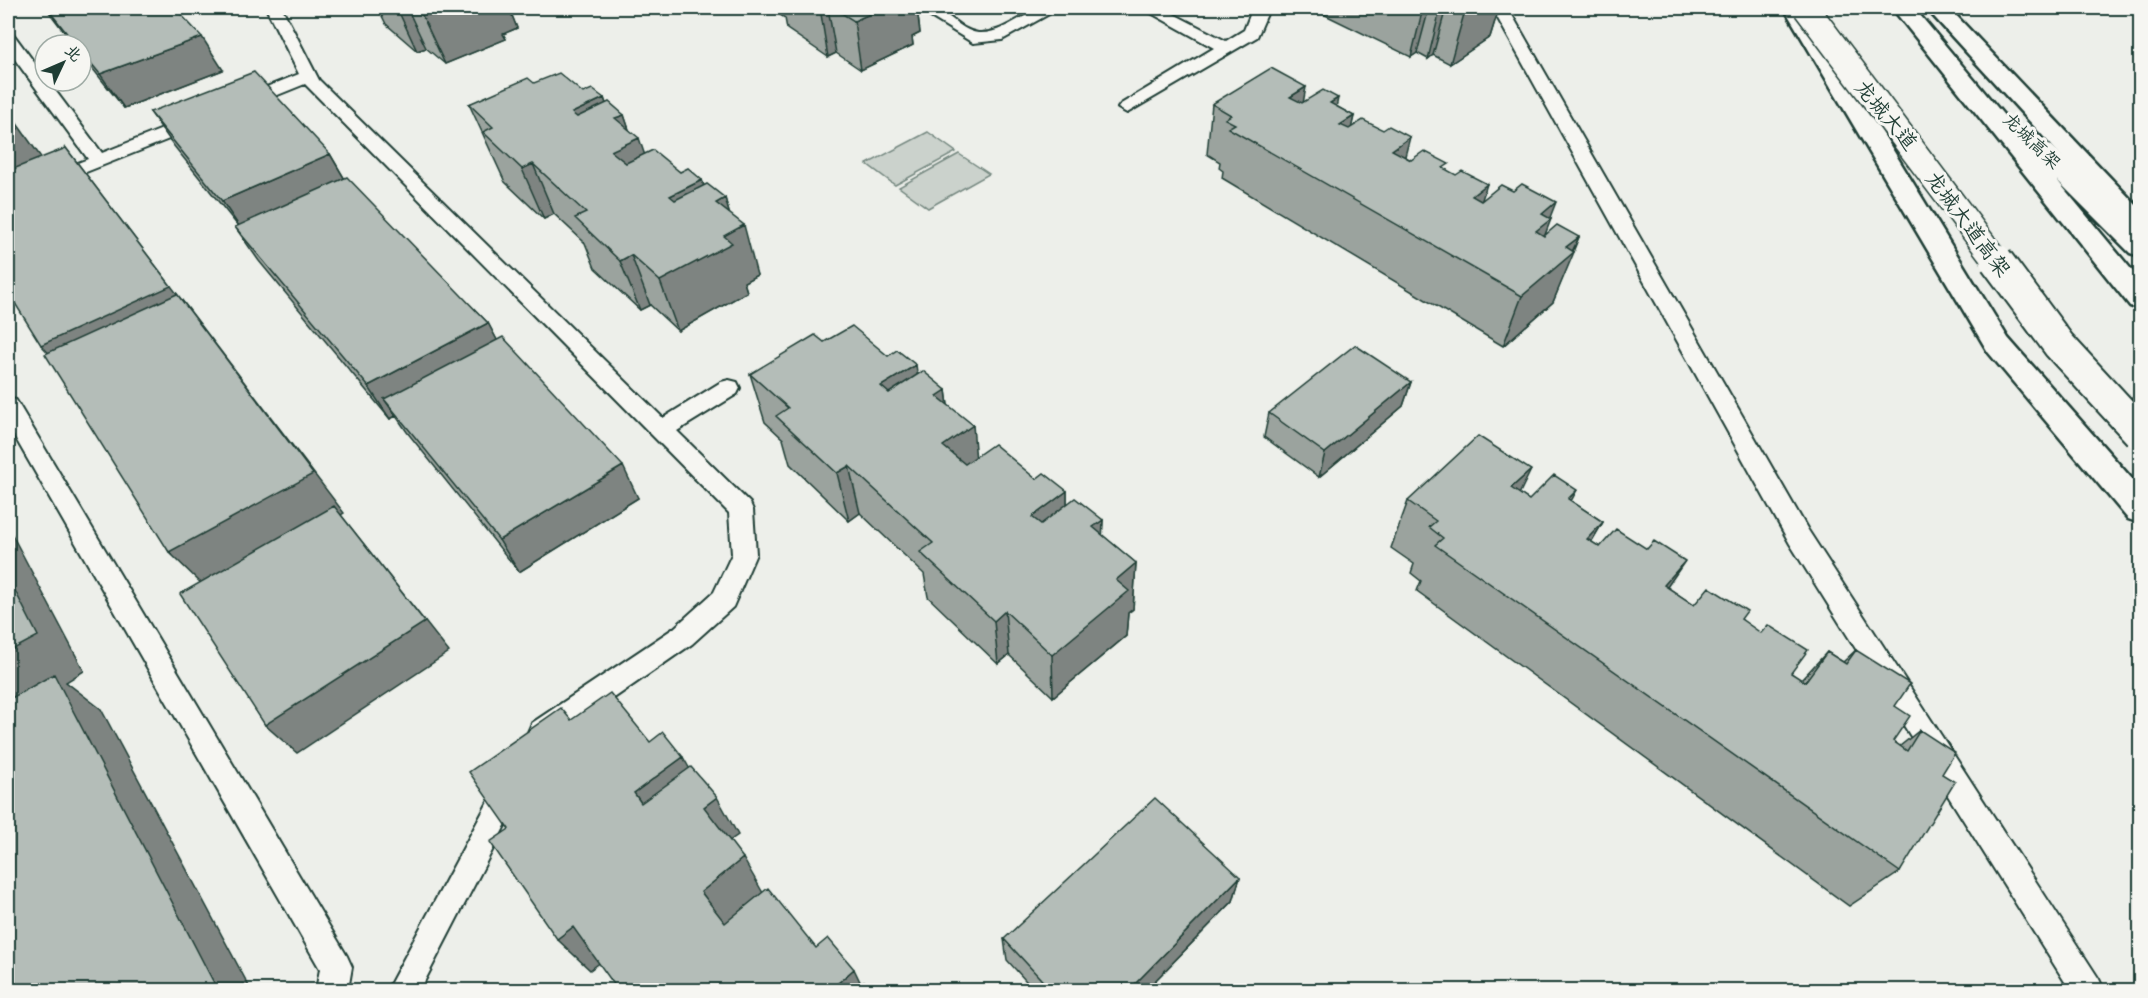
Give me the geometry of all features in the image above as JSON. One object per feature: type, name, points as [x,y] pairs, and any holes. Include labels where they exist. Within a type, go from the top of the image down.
[{"type":"main road","name":"龙城大道","points":[[1796,8],[2072,339],[2140,412]]},
{"type":"main road","points":[[1796,8],[1998,345],[2140,510]]},
{"type":"main road","name":"龙城大道高架","points":[[1806,8],[2058,345],[2140,433]]},
{"type":"main road","points":[[1903,8],[2140,299]]},
{"type":"main road","points":[[1937,8],[2140,225]]},
{"type":"main road","name":"龙城高架","points":[[1923,35],[2140,247]]},
{"type":"lane","points":[[274,8],[310,76],[741,510],[744,554],[724,599],[683,636],[538,735],[403,990]]},
{"type":"lane","points":[[924,8],[973,38],[996,36],[1052,8]]},
{"type":"lane","points":[[1150,8],[1227,48]]},
{"type":"lane","points":[[1127,108],[1251,33],[1259,14],[1252,8]]},
{"type":"lane","points":[[1500,8],[1799,537],[2088,990]]},
{"type":"lane","points":[[8,39],[99,161]]},
{"type":"lane","points":[[8,197],[310,76]]},
{"type":"lane","points":[[661,430],[729,388]]},
{"type":"lane","points":[[8,406],[336,967],[332,990]]},
{"type":"shaded area","points":[[928,132],[956,152],[895,185],[867,164]]},
{"type":"shaded area","points":[[959,154],[989,174],[928,208],[899,187]]},
{"type":"building","points":[[47,8],[175,8],[202,37],[100,74],[93,66],[93,33],[67,33]]},
{"type":"building","points":[[413,8],[442,8],[422,15]]},
{"type":"building","points":[[833,8],[883,8],[854,21]]},
{"type":"building","points":[[1449,8],[1475,8],[1464,14]]},
{"type":"building","points":[[1271,68],[1306,87],[1290,97],[1302,103],[1323,90],[1338,98],[1330,103],[1354,116],[1340,125],[1349,129],[1363,120],[1383,130],[1389,126],[1410,137],[1392,150],[1411,160],[1424,151],[1449,164],[1443,168],[1456,175],[1462,171],[1487,184],[1472,196],[1481,201],[1501,185],[1513,191],[1522,184],[1556,202],[1542,214],[1551,219],[1536,231],[1544,236],[1557,225],[1579,237],[1566,247],[1574,252],[1522,296],[1228,128],[1235,124],[1225,119],[1231,115],[1212,104]]},
{"type":"building","points":[[254,72],[330,154],[222,201],[150,112]]},
{"type":"building","points":[[559,73],[583,93],[592,89],[604,98],[572,113],[577,117],[609,102],[624,115],[615,118],[639,138],[611,151],[626,163],[653,150],[680,172],[688,168],[702,180],[670,196],[675,200],[707,184],[725,198],[716,203],[744,225],[724,236],[732,243],[660,281],[631,255],[620,261],[575,218],[586,213],[533,164],[522,169],[483,132],[493,127],[469,104],[528,78],[534,83]]},
{"type":"building","points":[[8,115],[18,129],[8,133]]},
{"type":"building","points":[[66,148],[171,286],[41,345],[8,292],[8,171]]},
{"type":"building","points":[[347,177],[488,323],[368,386],[235,227]]},
{"type":"building","points":[[177,294],[313,474],[169,552],[45,354]]},
{"type":"building","points":[[852,326],[888,356],[897,350],[916,365],[881,386],[889,393],[923,371],[946,390],[937,396],[973,425],[943,446],[965,464],[994,444],[1036,479],[1044,473],[1067,491],[1032,517],[1041,524],[1075,498],[1103,520],[1093,527],[1136,563],[1116,580],[1129,591],[1052,655],[1005,611],[994,621],[920,552],[933,543],[849,466],[837,473],[776,416],[788,408],[750,374],[815,335],[824,342]]},
{"type":"building","points":[[503,337],[623,466],[499,540],[384,399]]},
{"type":"building","points":[[1355,345],[1411,382],[1325,453],[1269,413]]},
{"type":"building","points":[[1478,436],[1531,470],[1511,488],[1529,500],[1554,475],[1577,490],[1568,499],[1603,522],[1587,539],[1600,547],[1616,529],[1647,549],[1654,541],[1685,561],[1664,585],[1694,605],[1709,587],[1747,611],[1741,619],[1761,633],[1768,625],[1808,650],[1791,673],[1805,682],[1827,652],[1846,664],[1856,650],[1910,684],[1895,706],[1910,716],[1893,741],[1907,751],[1920,730],[1955,753],[1942,774],[1955,782],[1900,872],[1435,545],[1443,538],[1429,527],[1436,521],[1408,501]]},
{"type":"building","points":[[334,506],[425,622],[265,725],[180,594]]},
{"type":"building","points":[[8,577],[38,636],[8,652]]},
{"type":"building","points":[[54,674],[214,983],[204,990],[8,990],[8,700]]},
{"type":"building","points":[[610,693],[650,742],[663,732],[683,757],[634,793],[641,803],[691,767],[717,797],[704,807],[743,858],[701,892],[725,923],[768,888],[816,948],[828,938],[854,969],[830,990],[618,990],[573,927],[557,939],[490,842],[509,829],[469,772],[561,708],[571,720]]},
{"type":"building","points":[[1155,798],[1240,877],[1129,990],[1051,990],[1004,939]]},
{"type":"building","points":[[864,981],[872,990],[853,990]]}]
